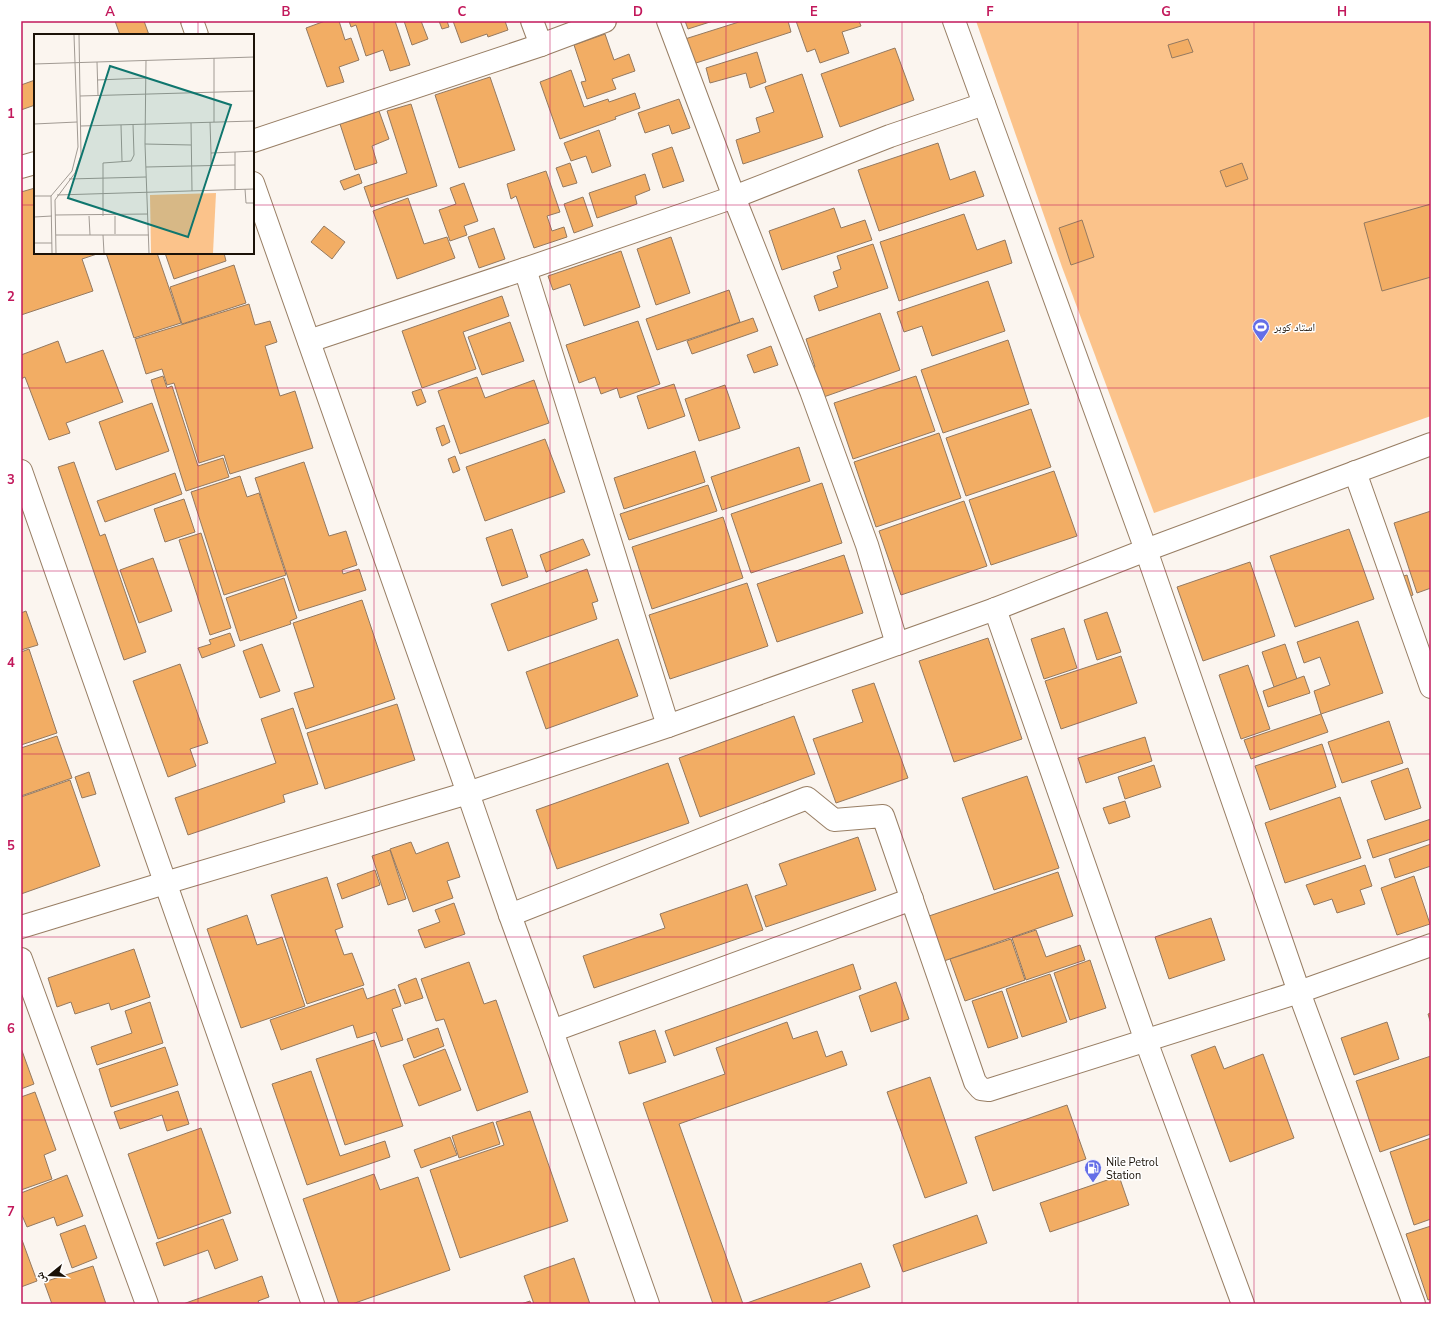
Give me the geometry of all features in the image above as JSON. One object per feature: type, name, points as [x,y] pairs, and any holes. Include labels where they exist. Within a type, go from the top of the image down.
[{"type":"street","points":[[192,21],[196,34]]},
{"type":"street","points":[[532,21],[541,45]]},
{"type":"street","points":[[254,141],[541,45],[605,21]]},
{"type":"street","points":[[668,21],[734,197],[814,398],[867,545],[897,644]]},
{"type":"street","points":[[954,21],[1146,550],[1299,992],[1414,1304]]},
{"type":"street","points":[[308,341],[525,269],[734,197],[890,136],[984,104]]},
{"type":"street","points":[[21,167],[34,163]]},
{"type":"street","points":[[254,186],[648,1304]]},
{"type":"street","points":[[525,269],[668,726]]},
{"type":"street","points":[[21,927],[468,793],[668,726],[995,609],[1146,550],[1431,444]]},
{"type":"street","points":[[21,471],[313,1304]]},
{"type":"street","points":[[1354,472],[1431,687]]},
{"type":"street","points":[[995,609],[1146,1041],[1243,1304]]},
{"type":"street","points":[[510,915],[807,798],[834,820],[883,816],[975,1082],[981,1089],[989,1090],[1299,992],[1431,945]]},
{"type":"street","points":[[552,1030],[912,899]]},
{"type":"street","points":[[21,959],[147,1304]]},
{"type":"shaded area","name":"استاد كوبر","points":[[976,21],[1431,21],[1431,416],[1154,513],[1062,267]]},
{"type":"building","points":[[115,21],[144,21],[149,34],[120,34]]},
{"type":"building","points":[[325,21],[339,21],[345,40],[351,38],[359,60],[339,67],[344,82],[327,87],[306,28]]},
{"type":"building","points":[[349,21],[395,21],[410,65],[390,71],[383,50],[366,56],[356,25],[351,27]]},
{"type":"building","points":[[404,21],[421,21],[428,39],[412,45]]},
{"type":"building","points":[[439,21],[447,21],[449,27],[442,29]]},
{"type":"building","points":[[453,21],[505,21],[508,30],[488,37],[487,34],[461,43]]},
{"type":"building","points":[[685,21],[713,21],[688,29]]},
{"type":"building","points":[[742,21],[788,21],[791,32],[693,64],[685,39]]},
{"type":"building","points":[[796,21],[859,21],[861,26],[842,32],[849,53],[820,63],[815,49],[807,52]]},
{"type":"building","points":[[605,34],[614,60],[629,54],[635,71],[612,79],[616,89],[587,99],[581,82],[586,81],[574,45]]},
{"type":"building","points":[[1188,39],[1193,52],[1172,58],[1168,45]]},
{"type":"building","points":[[895,48],[914,100],[840,127],[821,74]]},
{"type":"building","points":[[757,52],[766,82],[750,88],[746,73],[710,83],[706,68]]},
{"type":"building","points":[[571,70],[584,107],[608,99],[609,102],[635,93],[640,108],[615,117],[616,119],[560,139],[540,82]]},
{"type":"building","points":[[802,74],[823,137],[743,164],[736,140],[760,132],[756,118],[774,112],[765,87]]},
{"type":"building","points":[[490,77],[515,150],[459,168],[435,95]]},
{"type":"building","points":[[34,80],[34,105],[21,110],[21,85]]},
{"type":"building","points":[[679,99],[690,128],[672,134],[669,125],[645,133],[638,113]]},
{"type":"building","points":[[411,104],[437,186],[371,207],[364,187],[407,173],[387,111]]},
{"type":"building","points":[[379,111],[389,139],[372,146],[377,163],[355,170],[340,124]]},
{"type":"building","points":[[599,130],[611,166],[592,173],[586,156],[571,161],[564,143]]},
{"type":"building","points":[[938,143],[950,180],[975,171],[984,196],[879,231],[858,170]]},
{"type":"building","points":[[672,147],[684,181],[663,188],[652,154]]},
{"type":"building","points":[[570,163],[577,183],[563,187],[556,168]]},
{"type":"building","points":[[1242,163],[1248,179],[1226,187],[1220,171]]},
{"type":"building","points":[[546,171],[560,212],[547,216],[552,231],[564,227],[567,237],[534,248],[516,196],[511,199],[507,184]]},
{"type":"building","points":[[359,174],[362,183],[344,190],[340,181]]},
{"type":"building","points":[[645,174],[650,190],[635,196],[637,204],[597,218],[589,193]]},
{"type":"building","points":[[464,183],[478,221],[464,226],[467,235],[450,241],[439,210],[456,204],[450,188]]},
{"type":"building","points":[[34,188],[34,254],[97,254],[82,259],[93,291],[21,315],[21,192]]},
{"type":"building","points":[[583,197],[593,226],[574,233],[564,204]]},
{"type":"building","points":[[408,198],[424,244],[447,237],[455,258],[397,279],[373,211]]},
{"type":"building","points":[[1431,204],[1431,277],[1382,291],[1364,223]]},
{"type":"building","points":[[834,208],[841,228],[865,220],[872,240],[782,270],[769,231]]},
{"type":"building","points":[[964,214],[977,250],[1005,240],[1012,263],[899,301],[880,242]]},
{"type":"building","points":[[1082,220],[1094,257],[1071,265],[1059,228]]},
{"type":"building","points":[[324,226],[345,242],[332,259],[311,242]]},
{"type":"building","points":[[494,228],[505,259],[479,268],[468,237]]},
{"type":"building","points":[[671,237],[690,293],[656,305],[637,249]]},
{"type":"building","points":[[873,244],[888,288],[819,311],[814,296],[838,287],[833,272],[841,269],[837,256]]},
{"type":"building","points":[[621,251],[640,307],[584,326],[570,284],[553,290],[548,276]]},
{"type":"building","points":[[106,254],[157,254],[181,323],[134,338]]},
{"type":"building","points":[[165,254],[224,254],[226,261],[174,279]]},
{"type":"building","points":[[234,265],[246,303],[182,324],[170,287]]},
{"type":"building","points":[[988,281],[1005,331],[932,356],[922,326],[904,332],[897,312]]},
{"type":"building","points":[[729,290],[740,322],[657,350],[646,319]]},
{"type":"building","points":[[502,296],[509,316],[463,332],[476,369],[422,388],[402,331]]},
{"type":"building","points":[[249,304],[255,325],[270,321],[277,342],[265,346],[280,396],[295,391],[313,448],[230,474],[224,455],[199,463],[174,383],[167,385],[162,369],[146,374],[135,339]]},
{"type":"building","points":[[880,313],[900,370],[818,399],[808,370],[815,367],[806,339]]},
{"type":"building","points":[[753,318],[758,331],[692,354],[687,341]]},
{"type":"building","points":[[638,321],[660,384],[620,398],[617,388],[601,394],[595,377],[579,383],[566,345]]},
{"type":"building","points":[[510,322],[524,361],[482,375],[468,337]]},
{"type":"building","points":[[1008,340],[1029,404],[943,433],[921,370]]},
{"type":"building","points":[[58,341],[66,363],[103,350],[123,402],[66,423],[70,433],[49,440],[25,377],[21,379],[21,355]]},
{"type":"building","points":[[771,346],[778,365],[754,373],[747,355]]},
{"type":"building","points":[[163,376],[167,388],[172,386],[198,466],[223,458],[229,477],[186,491],[151,380]]},
{"type":"building","points":[[916,376],[935,431],[853,459],[834,403]]},
{"type":"building","points":[[477,377],[485,398],[534,380],[549,423],[460,454],[438,391]]},
{"type":"building","points":[[674,384],[685,416],[648,429],[637,396]]},
{"type":"building","points":[[725,385],[740,428],[699,441],[685,399]]},
{"type":"building","points":[[421,389],[426,402],[417,406],[412,392]]},
{"type":"building","points":[[152,403],[169,451],[116,470],[99,422]]},
{"type":"building","points":[[1031,409],[1051,467],[966,496],[946,438]]},
{"type":"building","points":[[444,425],[450,442],[442,446],[436,428]]},
{"type":"building","points":[[939,433],[961,498],[876,527],[854,462]]},
{"type":"building","points":[[545,439],[565,492],[485,521],[466,467]]},
{"type":"building","points":[[799,447],[810,481],[722,510],[711,477]]},
{"type":"building","points":[[695,451],[705,482],[624,509],[614,478]]},
{"type":"building","points":[[455,456],[460,470],[453,473],[448,459]]},
{"type":"building","points":[[74,462],[100,536],[105,534],[146,652],[124,660],[58,467]]},
{"type":"building","points":[[304,462],[329,536],[346,531],[357,565],[342,570],[343,574],[359,569],[366,590],[299,611],[255,478]]},
{"type":"building","points":[[1054,471],[1077,536],[991,565],[969,500]]},
{"type":"building","points":[[175,473],[182,494],[105,522],[97,501]]},
{"type":"building","points":[[240,476],[247,497],[259,493],[286,575],[224,595],[191,492]]},
{"type":"building","points":[[822,483],[842,543],[751,573],[731,514]]},
{"type":"building","points":[[708,485],[717,511],[629,540],[620,514]]},
{"type":"building","points":[[184,499],[195,532],[165,542],[154,509]]},
{"type":"building","points":[[964,501],[987,566],[901,595],[879,531]]},
{"type":"building","points":[[1431,511],[1431,588],[1417,593],[1394,523]]},
{"type":"building","points":[[723,517],[743,578],[652,609],[632,547]]},
{"type":"building","points":[[512,529],[528,577],[502,586],[486,538]]},
{"type":"building","points":[[1349,529],[1374,599],[1295,627],[1270,556]]},
{"type":"building","points":[[201,533],[231,628],[210,635],[179,540]]},
{"type":"building","points":[[583,539],[590,555],[546,572],[540,555]]},
{"type":"building","points":[[844,555],[863,613],[777,642],[757,584]]},
{"type":"building","points":[[153,558],[172,611],[139,623],[120,570]]},
{"type":"building","points":[[1250,562],[1275,636],[1203,661],[1177,587]]},
{"type":"building","points":[[587,569],[598,601],[592,603],[597,619],[508,651],[491,604]]},
{"type":"building","points":[[1407,575],[1413,595],[1403,599],[1397,578]]},
{"type":"building","points":[[284,578],[297,618],[290,621],[291,624],[240,641],[226,598]]},
{"type":"building","points":[[747,583],[768,646],[670,679],[649,615]]},
{"type":"building","points":[[362,600],[395,699],[306,729],[294,693],[314,687],[293,623]]},
{"type":"building","points":[[26,611],[38,645],[21,650],[21,613]]},
{"type":"building","points":[[1107,612],[1121,652],[1097,660],[1084,620]]},
{"type":"building","points":[[1358,621],[1383,693],[1321,714],[1314,691],[1330,685],[1320,657],[1304,663],[1297,642]]},
{"type":"building","points":[[1064,628],[1077,668],[1044,679],[1031,639]]},
{"type":"building","points":[[230,633],[235,646],[202,658],[198,648],[211,644],[209,640]]},
{"type":"building","points":[[988,638],[1022,739],[954,762],[919,661]]},
{"type":"building","points":[[618,639],[638,696],[546,729],[526,672]]},
{"type":"building","points":[[262,644],[280,691],[260,698],[243,651]]},
{"type":"building","points":[[1285,644],[1297,679],[1274,687],[1262,652]]},
{"type":"building","points":[[29,649],[57,733],[21,745],[21,652]]},
{"type":"building","points":[[1121,656],[1137,703],[1061,729],[1045,681]]},
{"type":"building","points":[[180,664],[208,743],[190,749],[196,766],[168,777],[133,681]]},
{"type":"building","points":[[1248,665],[1270,729],[1241,739],[1219,675]]},
{"type":"building","points":[[1304,676],[1310,693],[1268,707],[1263,691]]},
{"type":"building","points":[[874,683],[908,778],[836,803],[813,739],[863,722],[852,690]]},
{"type":"building","points":[[397,704],[415,760],[325,789],[307,733]]},
{"type":"building","points":[[293,708],[318,784],[283,795],[285,802],[188,835],[175,798],[276,763],[261,719]]},
{"type":"building","points":[[1321,714],[1328,732],[1251,759],[1244,740]]},
{"type":"building","points":[[794,716],[815,774],[700,817],[679,758]]},
{"type":"building","points":[[1389,721],[1403,763],[1342,783],[1328,742]]},
{"type":"building","points":[[57,736],[72,778],[21,796],[21,748]]},
{"type":"building","points":[[1145,737],[1152,761],[1086,783],[1078,758]]},
{"type":"building","points":[[1322,744],[1336,787],[1270,810],[1255,766]]},
{"type":"building","points":[[668,763],[689,823],[557,869],[536,810]]},
{"type":"building","points":[[1154,765],[1161,787],[1125,799],[1118,777]]},
{"type":"building","points":[[1408,768],[1421,808],[1385,820],[1371,781]]},
{"type":"building","points":[[89,772],[96,794],[82,798],[75,777]]},
{"type":"building","points":[[1027,776],[1059,868],[994,890],[962,798]]},
{"type":"building","points":[[70,780],[100,866],[21,894],[21,797]]},
{"type":"building","points":[[1340,797],[1361,858],[1285,883],[1265,823]]},
{"type":"building","points":[[1125,801],[1130,817],[1109,824],[1103,808]]},
{"type":"building","points":[[1431,819],[1431,839],[1373,858],[1367,840]]},
{"type":"building","points":[[858,837],[876,890],[766,927],[755,896],[787,885],[779,864]]},
{"type":"building","points":[[411,842],[416,854],[448,842],[460,877],[447,881],[453,898],[413,912],[390,849]]},
{"type":"building","points":[[1431,844],[1431,866],[1395,878],[1389,859]]},
{"type":"building","points":[[390,850],[406,899],[388,905],[372,856]]},
{"type":"building","points":[[1365,865],[1372,886],[1360,890],[1365,904],[1337,913],[1332,899],[1314,905],[1306,885]]},
{"type":"building","points":[[375,870],[380,885],[342,899],[337,884]]},
{"type":"building","points":[[1058,872],[1073,916],[944,961],[929,916]]},
{"type":"building","points":[[1414,876],[1430,924],[1397,935],[1381,888]]},
{"type":"building","points":[[327,877],[343,927],[335,930],[344,955],[352,953],[364,985],[307,1004],[271,895]]},
{"type":"building","points":[[747,884],[763,930],[594,988],[583,956],[665,928],[660,914]]},
{"type":"building","points":[[454,903],[465,934],[425,948],[418,930],[440,922],[435,910]]},
{"type":"building","points":[[247,915],[257,945],[282,937],[305,1006],[241,1028],[207,929]]},
{"type":"building","points":[[1211,918],[1225,960],[1169,979],[1155,937]]},
{"type":"building","points":[[1036,930],[1046,957],[1080,945],[1085,960],[1026,980],[1012,938]]},
{"type":"building","points":[[1011,939],[1025,980],[965,1001],[950,959]]},
{"type":"building","points":[[134,949],[150,997],[111,1010],[109,1003],[75,1014],[71,1002],[57,1007],[48,978]]},
{"type":"building","points":[[1090,960],[1106,1008],[1070,1020],[1054,973]]},
{"type":"building","points":[[469,962],[484,1004],[496,1000],[528,1092],[477,1111],[444,1019],[436,1021],[421,979]]},
{"type":"building","points":[[853,964],[861,989],[674,1056],[665,1031]]},
{"type":"building","points":[[1050,974],[1067,1022],[1022,1037],[1006,989]]},
{"type":"building","points":[[416,978],[423,998],[405,1004],[398,985]]},
{"type":"building","points":[[896,982],[909,1019],[871,1032],[859,996]]},
{"type":"building","points":[[363,988],[367,999],[395,989],[401,1006],[392,1009],[403,1040],[381,1047],[376,1032],[357,1038],[353,1025],[281,1050],[270,1020]]},
{"type":"building","points":[[1002,991],[1018,1038],[988,1048],[972,1001]]},
{"type":"building","points":[[150,1002],[163,1043],[97,1065],[91,1047],[132,1033],[125,1011]]},
{"type":"building","points":[[1431,1013],[1431,1024],[1428,1014]]},
{"type":"building","points":[[787,1022],[793,1039],[817,1031],[826,1057],[842,1051],[847,1065],[679,1124],[743,1304],[713,1304],[643,1103],[725,1074],[716,1048]]},
{"type":"building","points":[[1387,1022],[1399,1059],[1354,1075],[1341,1038]]},
{"type":"building","points":[[438,1028],[444,1046],[414,1058],[407,1039]]},
{"type":"building","points":[[655,1030],[666,1062],[629,1074],[619,1042]]},
{"type":"building","points":[[374,1040],[403,1126],[345,1145],[316,1059]]},
{"type":"building","points":[[1215,1046],[1224,1069],[1263,1054],[1294,1138],[1230,1162],[1191,1055]]},
{"type":"building","points":[[165,1047],[178,1085],[111,1107],[99,1069]]},
{"type":"building","points":[[21,1048],[34,1084],[21,1089]]},
{"type":"building","points":[[445,1049],[461,1090],[419,1106],[403,1065]]},
{"type":"building","points":[[1431,1056],[1431,1134],[1380,1152],[1356,1081]]},
{"type":"building","points":[[311,1071],[340,1156],[385,1141],[390,1157],[307,1185],[272,1084]]},
{"type":"building","points":[[930,1077],[967,1183],[925,1198],[887,1092]]},
{"type":"building","points":[[178,1091],[189,1124],[167,1131],[162,1115],[120,1129],[114,1112]]},
{"type":"building","points":[[35,1092],[56,1150],[44,1155],[52,1179],[21,1190],[21,1097]]},
{"type":"building","points":[[1067,1105],[1086,1159],[993,1191],[975,1137]]},
{"type":"building","points":[[530,1111],[568,1221],[460,1258],[430,1170],[504,1145],[496,1122]]},
{"type":"building","points":[[493,1122],[500,1144],[459,1158],[452,1136]]},
{"type":"building","points":[[201,1128],[231,1213],[158,1239],[128,1154]]},
{"type":"building","points":[[450,1137],[457,1155],[421,1168],[414,1150]]},
{"type":"building","points":[[1431,1138],[1431,1219],[1414,1225],[1390,1152]]},
{"type":"building","points":[[374,1174],[380,1190],[418,1177],[450,1270],[352,1304],[339,1304],[303,1199]]},
{"type":"building","points":[[67,1175],[83,1216],[57,1226],[54,1217],[27,1227],[21,1213],[21,1193]]},
{"type":"building","points":[[1119,1176],[1129,1205],[1050,1232],[1040,1203]]},
{"type":"building","points":[[977,1215],[987,1243],[903,1272],[893,1245]]},
{"type":"building","points":[[223,1219],[238,1260],[215,1269],[208,1250],[164,1266],[156,1243]]},
{"type":"building","points":[[85,1225],[97,1258],[72,1268],[60,1234]]},
{"type":"building","points":[[1431,1226],[1431,1299],[1428,1300],[1406,1234]]},
{"type":"building","points":[[21,1240],[37,1281],[21,1287]]},
{"type":"building","points":[[574,1258],[590,1304],[534,1304],[524,1276]]},
{"type":"building","points":[[861,1263],[870,1287],[822,1304],[744,1304]]},
{"type":"building","points":[[93,1266],[106,1304],[52,1304],[44,1282]]},
{"type":"building","points":[[262,1276],[269,1297],[258,1301],[260,1304],[183,1304]]},
{"type":"building","points":[[530,1301],[531,1304],[521,1304]]},
{"type":"place","name":"استاد كوبر","points":[[1261,342]]},
{"type":"place","name":"Nile Petrol Station","points":[[1093,1183]]}]
